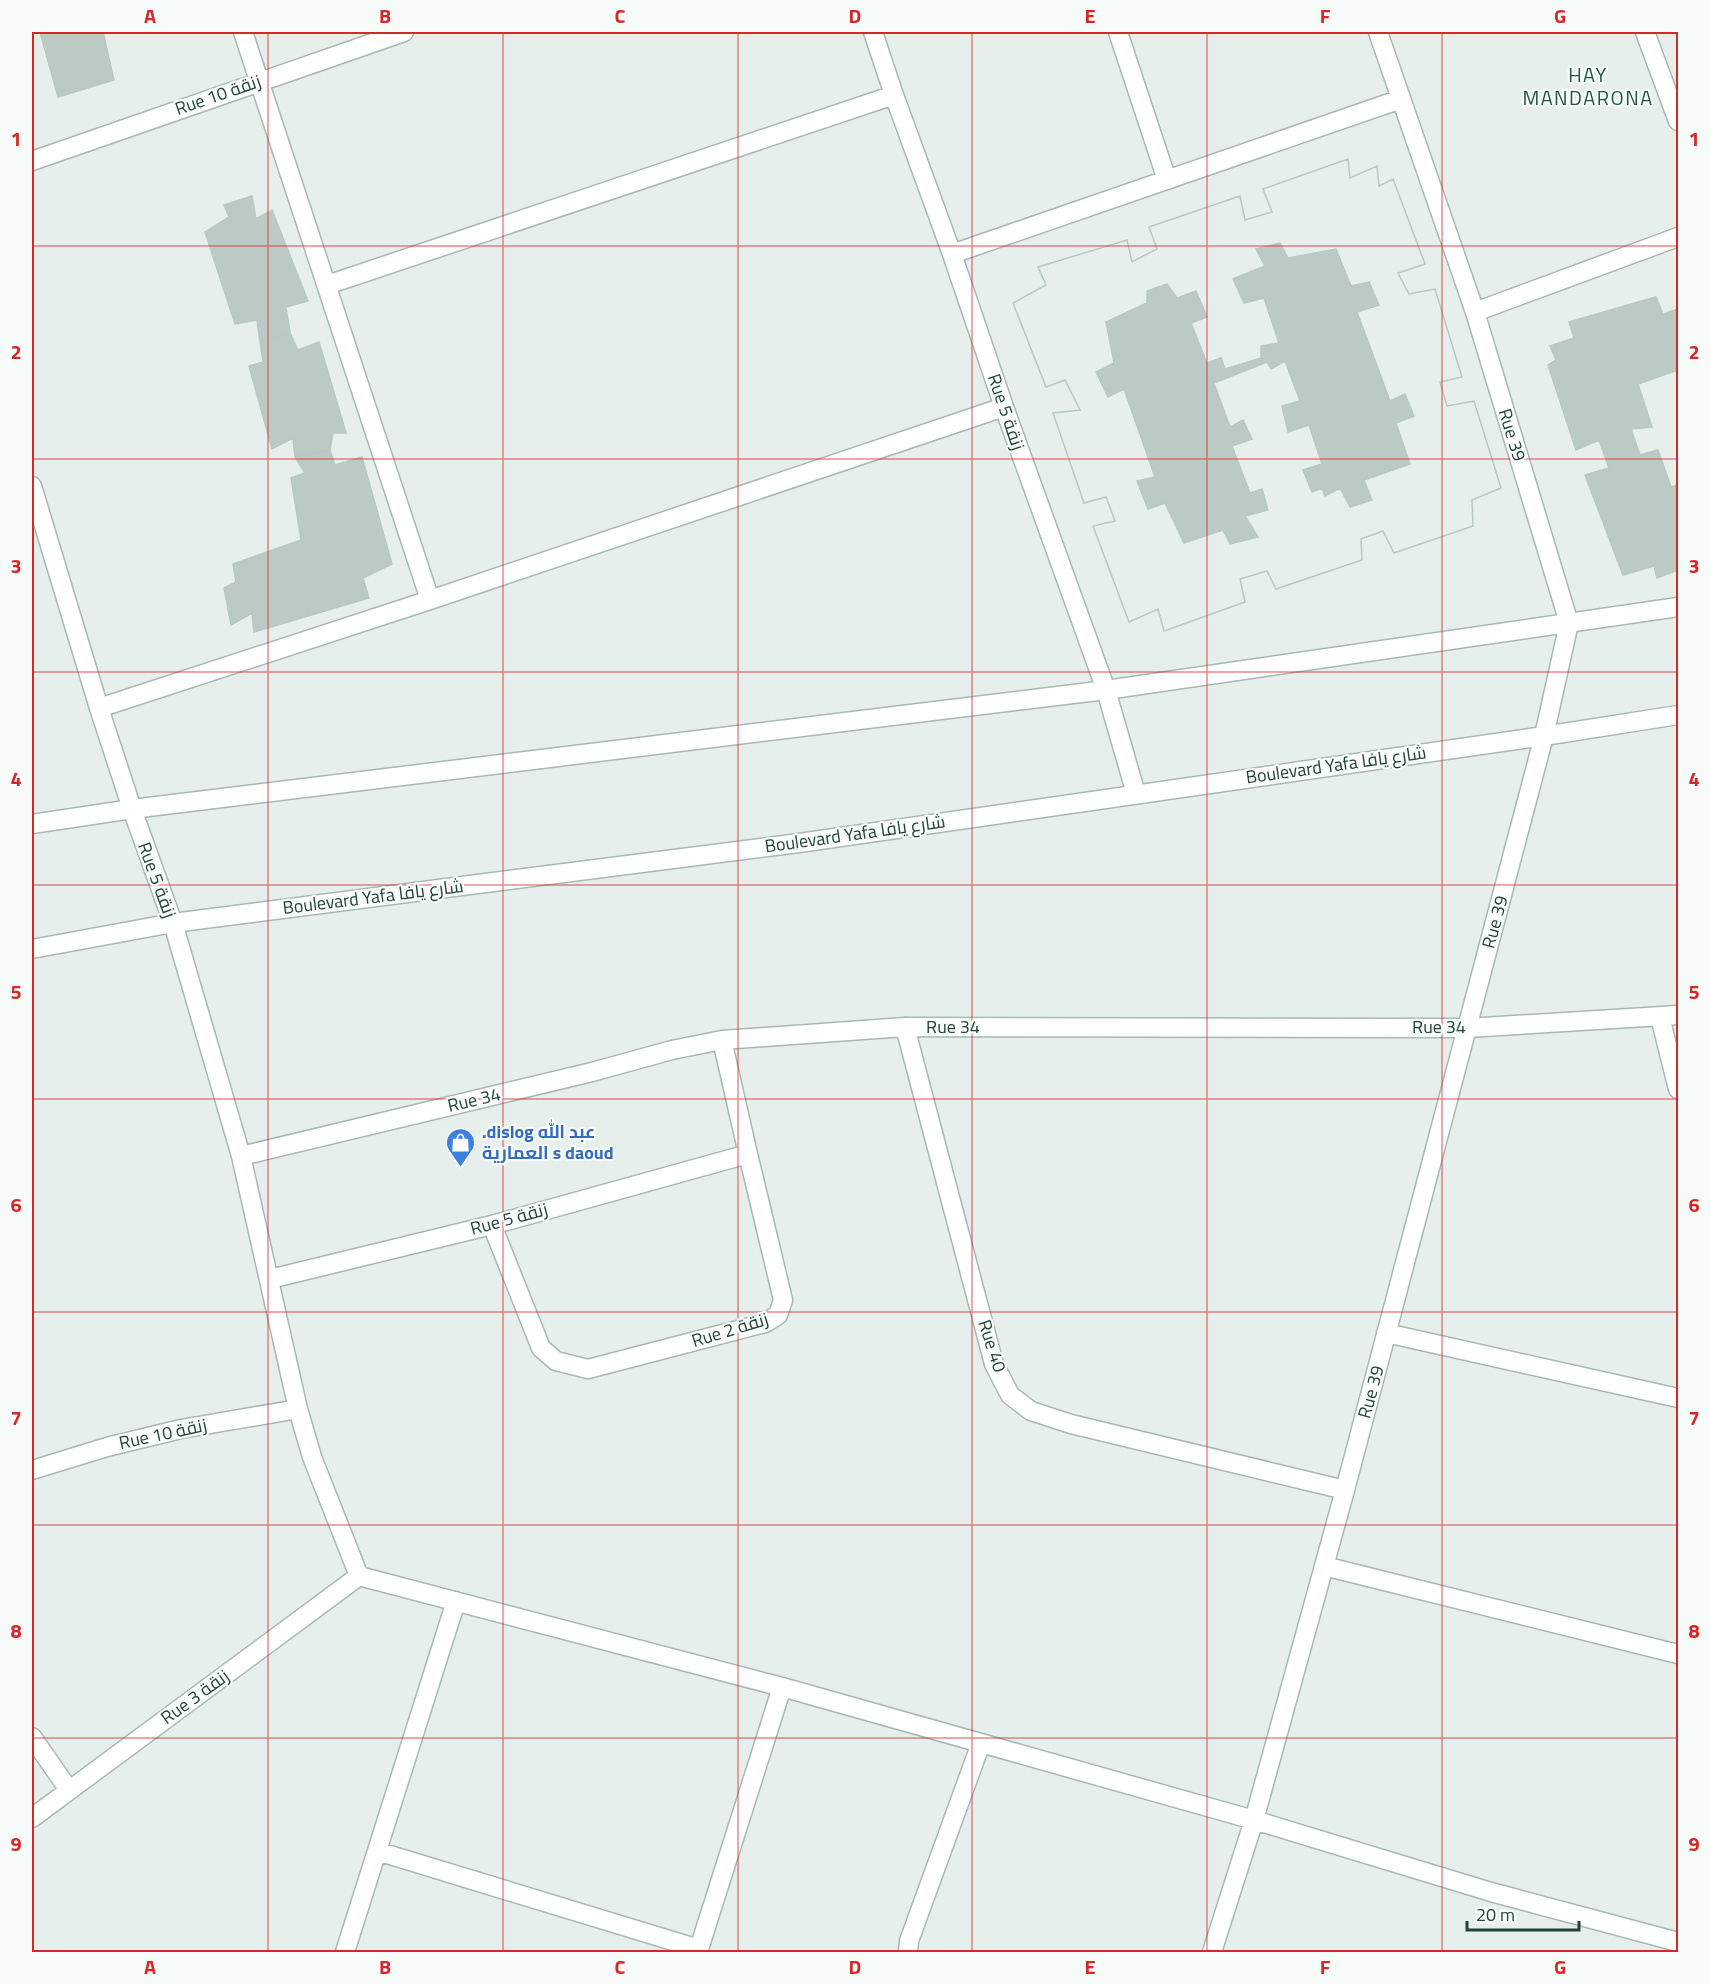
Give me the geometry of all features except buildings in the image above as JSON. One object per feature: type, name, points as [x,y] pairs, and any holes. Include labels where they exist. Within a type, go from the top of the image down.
[{"type":"street","points":[[243,32],[430,600]]},
{"type":"street","name":"Rue 10 زنقة","points":[[32,161],[260,81],[360,39],[404,32]]},
{"type":"street","name":"Rue 5 زنقة","points":[[873,32],[1106,690],[1136,794]]},
{"type":"street","points":[[1118,32],[1167,180]]},
{"type":"street","name":"Rue 39","points":[[1212,1953],[1254,1820],[1345,1490],[1544,736],[1569,623],[1475,312],[1378,32]]},
{"type":"street","points":[[1645,32],[1678,121]]},
{"type":"street","points":[[327,285],[894,95]]},
{"type":"street","points":[[952,254],[1401,99]]},
{"type":"street","points":[[1475,312],[1678,237]]},
{"type":"street","points":[[99,708],[430,600],[1004,407]]},
{"type":"street","name":"Rue 5 زنقة","points":[[32,486],[99,708],[173,923],[241,1156],[298,1409],[312,1457],[359,1576]]},
{"type":"street","points":[[32,824],[132,809],[1106,690],[1678,607]]},
{"type":"street","name":"Boulevard Yafa شارع يافا","points":[[32,949],[173,923],[799,843],[1678,715]]},
{"type":"street","points":[[1669,1016],[1678,1089]]},
{"type":"street","name":"Rue 34","points":[[241,1156],[592,1072],[672,1050],[723,1040],[905,1027],[1467,1028],[1669,1016]]},
{"type":"street","name":"Rue 40","points":[[905,1027],[994,1364],[1010,1395],[1031,1411],[1071,1424],[1345,1490]]},
{"type":"street","name":"Rue 2 زنقة","points":[[492,1225],[541,1348],[556,1362],[588,1369],[765,1323],[778,1315],[783,1300],[723,1040]]},
{"type":"street","name":"Rue 5 زنقة","points":[[270,1279],[492,1225],[748,1154]]},
{"type":"street","points":[[1386,1333],[1678,1398]]},
{"type":"street","name":"Rue 10 زنقة","points":[[32,1470],[107,1447],[181,1429],[298,1409]]},
{"type":"street","points":[[1324,1566],[1678,1654]]},
{"type":"street","points":[[359,1576],[782,1687],[1254,1820],[1491,1892],[1678,1942]]},
{"type":"street","name":"Rue 3 زنقة","points":[[32,1818],[359,1576]]},
{"type":"street","points":[[345,1953],[456,1601]]},
{"type":"street","points":[[377,1851],[698,1951],[782,1687]]},
{"type":"street","points":[[32,1737],[69,1790]]},
{"type":"street","points":[[908,1953],[909,1941],[981,1743]]},
{"type":"place","name":".dislog عبد الله العمارية s daoud","points":[[461,1168]]},
{"type":"district","name":"HAY MANDARONA","points":[[1588,86]]}]
